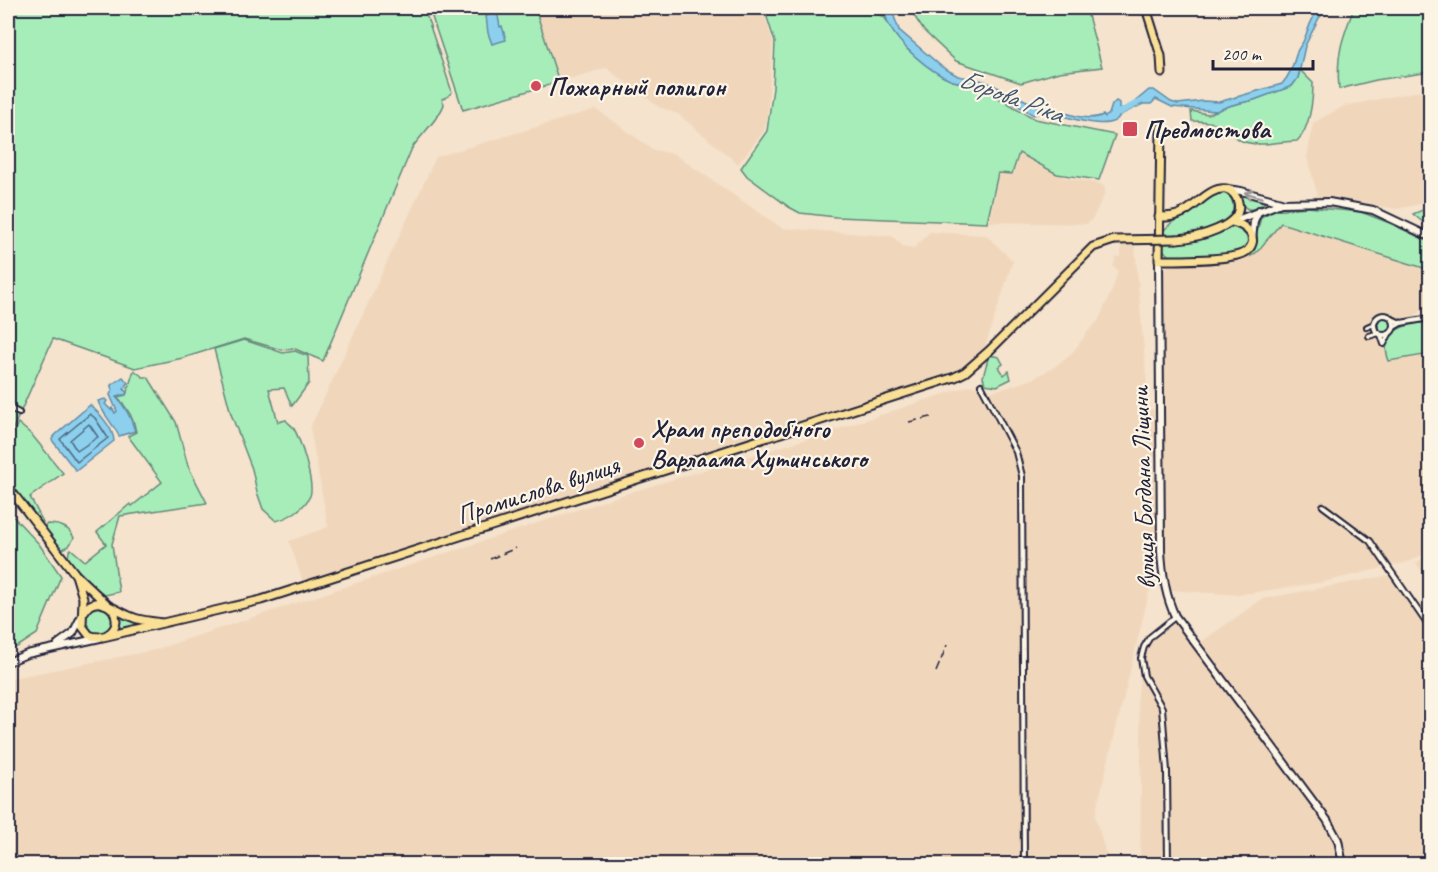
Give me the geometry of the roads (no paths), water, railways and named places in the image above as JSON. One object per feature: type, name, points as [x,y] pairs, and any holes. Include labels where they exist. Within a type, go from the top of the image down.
[{"type":"main road","points":[[1146,8],[1161,56],[1162,73]]},
{"type":"main road","points":[[1161,128],[1159,260],[1238,255],[1246,252],[1252,241],[1254,221],[1259,210]]},
{"type":"main road","points":[[1159,217],[1181,214],[1211,193],[1225,189],[1281,203],[1345,204],[1382,214],[1431,237]]},
{"type":"main road","points":[[1225,189],[1234,194],[1239,204],[1237,215],[1232,222]]},
{"type":"main road","points":[[1232,222],[1281,203]]},
{"type":"main road","points":[[1232,222],[1248,229],[1252,241]]},
{"type":"main road","name":"Промислова вулиця","points":[[8,662],[47,648],[236,608],[955,377],[965,372],[983,356],[1093,247],[1114,240],[1178,239],[1203,235],[1232,222]]},
{"type":"main road","name":"вулиця Богдана Ліщини","points":[[1159,260],[1161,560],[1165,588],[1175,616],[1327,820],[1338,840],[1343,864]]},
{"type":"main road","name":"Промислова вулиця","points":[[8,487],[76,575],[107,604],[132,618],[165,623]]},
{"type":"main road","points":[[76,575],[83,598],[81,617],[82,626],[86,632],[93,637],[103,637],[111,634],[116,621],[116,615],[107,604],[99,603],[88,606],[81,617]]},
{"type":"main road","name":"Промислова вулиця","points":[[47,648],[68,639],[74,633],[81,617]]},
{"type":"street","points":[[1401,323],[1387,316],[1377,318],[1377,331],[1384,344],[1394,328],[1401,323],[1431,318]]},
{"type":"street","points":[[1392,319],[1394,328]]},
{"type":"street","points":[[1377,331],[1390,333]]},
{"type":"street","points":[[981,385],[1016,452],[1022,476],[1024,864]]},
{"type":"street","points":[[8,406],[20,412]]},
{"type":"street","points":[[1323,506],[1371,541],[1431,628]]},
{"type":"street","points":[[1168,864],[1167,771],[1162,708],[1144,676],[1141,658],[1150,637],[1175,616]]},
{"type":"water","points":[[884,8],[891,8],[899,30],[942,67],[958,76],[984,81],[1029,102],[1037,102],[1037,114],[1033,115],[977,86],[950,80],[933,70],[915,57],[900,41],[888,23]]},
{"type":"water","points":[[1319,8],[1329,8],[1319,18],[1305,46],[1298,78],[1292,86],[1216,111],[1172,107],[1156,99],[1151,104],[1143,104],[1120,115],[1115,121],[1106,123],[1083,121],[1040,111],[1040,104],[1080,117],[1103,115],[1105,117],[1116,101],[1119,103],[1119,109],[1125,110],[1149,90],[1154,90],[1178,104],[1219,102],[1282,84],[1289,74],[1297,51]]},
{"type":"water","points":[[495,13],[506,40],[492,44],[486,16]]},
{"type":"water","points":[[123,377],[128,383],[124,389],[127,393],[116,397],[128,412],[135,431],[119,436],[98,401],[105,399],[107,401],[105,404],[115,413],[117,411],[110,395],[111,385]]},
{"type":"water","points":[[90,405],[109,426],[114,441],[76,471],[52,440]]},
{"type":"waterway","name":"Борова Ріка","points":[[1116,114],[1136,104]]},
{"type":"railway","points":[[909,422],[935,416]]},
{"type":"railway","points":[[490,559],[516,548]]},
{"type":"railway","points":[[936,672],[947,645]]},
{"type":"place","name":"Пожарный полигон","points":[[536,86]]},
{"type":"place","name":"Предмостова","points":[[1130,129]]},
{"type":"place","name":"Храм преподобного Варлаама Хутинського","points":[[639,443]]}]
